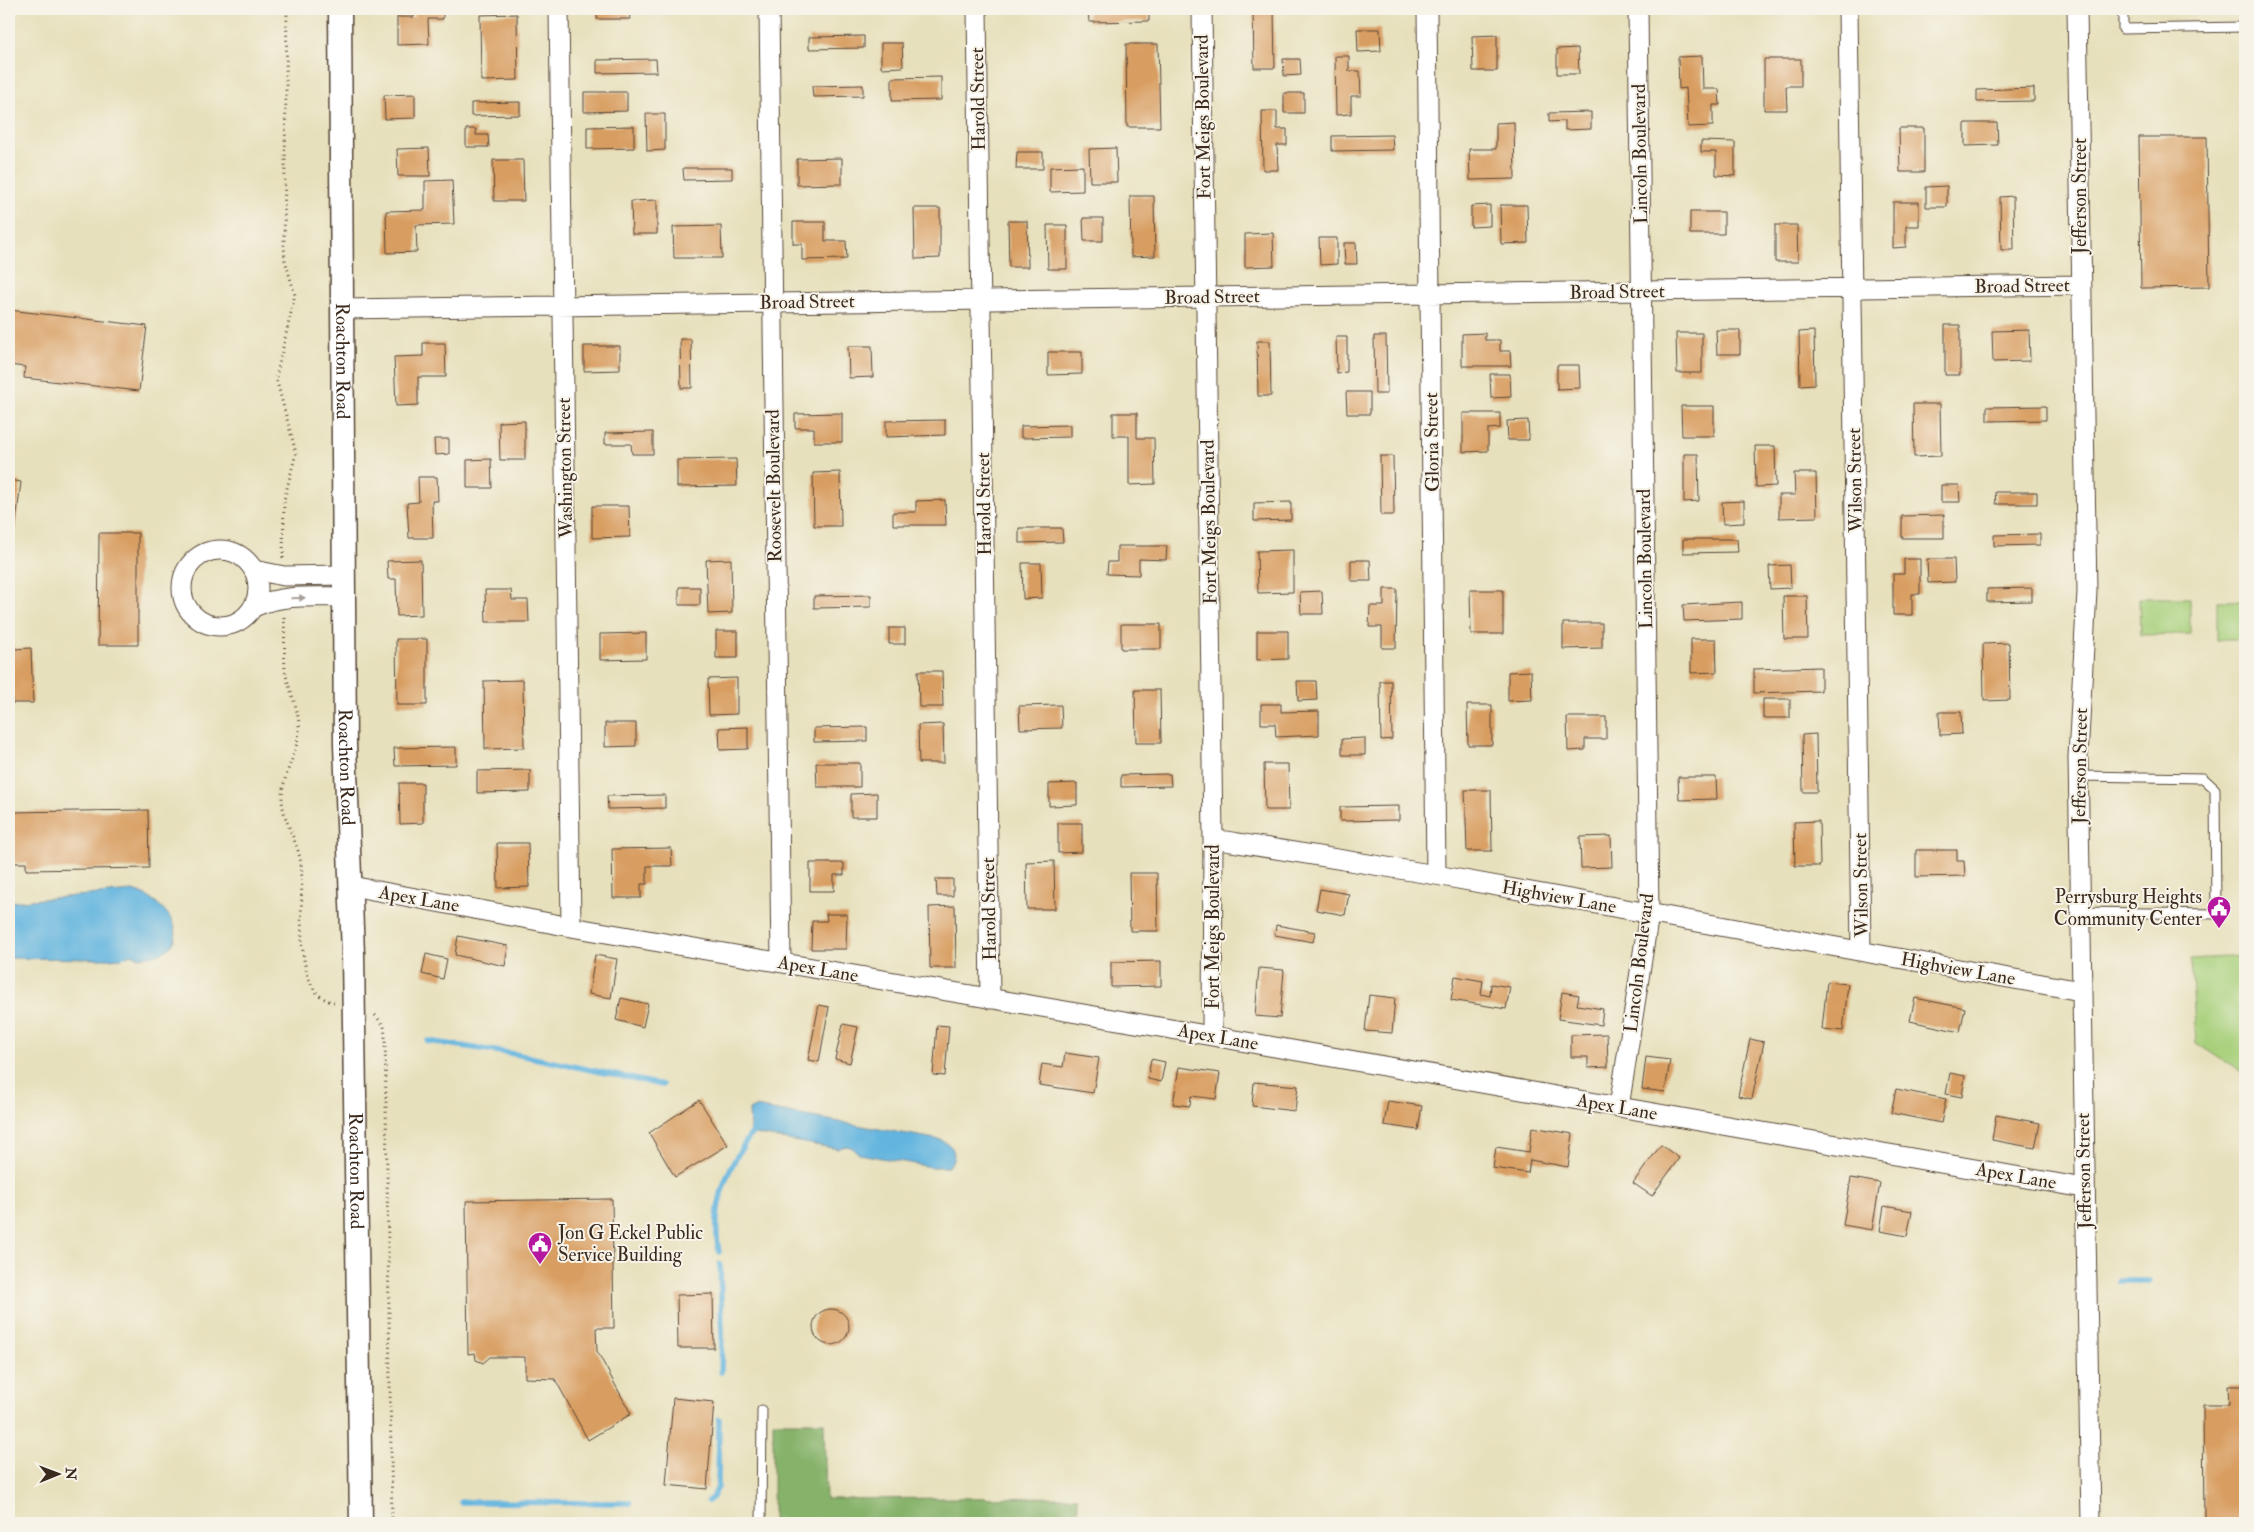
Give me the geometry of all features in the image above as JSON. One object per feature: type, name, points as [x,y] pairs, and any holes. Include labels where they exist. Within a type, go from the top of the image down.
[{"type":"street","name":"Roachton Road","points":[[340,9],[345,745],[351,886],[361,1523]]},
{"type":"street","name":"Washington Street","points":[[559,9],[571,927]]},
{"type":"street","name":"Roosevelt Boulevard","points":[[768,9],[781,962]]},
{"type":"street","name":"Harold Street","points":[[977,9],[990,998]]},
{"type":"street","name":"Fort Meigs Boulevard","points":[[1202,9],[1213,839],[1212,1036]]},
{"type":"street","name":"Gloria Street","points":[[1427,9],[1436,875]]},
{"type":"street","name":"Lincoln Boulevard","points":[[1619,1108],[1650,914],[1638,9]]},
{"type":"street","name":"Wilson Street","points":[[1848,9],[1861,951]]},
{"type":"street","name":"Jefferson Street","points":[[2077,9],[2086,591],[2078,776],[2091,1523]]},
{"type":"street","name":"Broad Street","points":[[343,309],[2081,285]]},
{"type":"street","points":[[218,550],[239,555],[254,570],[258,582],[258,594],[254,607],[246,617],[234,624],[221,627],[208,625],[196,619],[187,609],[182,597],[181,583],[186,570],[194,560],[205,552],[218,550]]},
{"type":"street","points":[[254,570],[344,586]]},
{"type":"street","points":[[254,607],[269,600],[344,586]]},
{"type":"street","name":"Highview Lane","points":[[1213,839],[1436,875],[2081,991]]},
{"type":"street","name":"Apex Lane","points":[[351,886],[571,927],[1212,1036],[2084,1188]]},
{"type":"lane","points":[[2123,9],[2123,28],[2245,27]]},
{"type":"lane","points":[[2078,776],[2203,778],[2215,789],[2216,799],[2216,914],[2080,912]]},
{"type":"lane","points":[[762,1410],[762,1523]]},
{"type":"path","points":[[283,566],[284,500],[296,453],[276,378],[295,295],[285,260],[284,245],[287,9]]},
{"type":"path","points":[[284,614],[286,671],[299,724],[296,749],[282,799],[284,812],[301,866],[302,952],[310,980],[318,996],[324,1000],[338,1002]]},
{"type":"path","points":[[372,1013],[379,1018],[385,1034],[392,1523]]},
{"type":"green space","points":[[2139,598],[2190,598],[2190,634],[2140,635]]},
{"type":"green space","points":[[2217,601],[2245,601],[2245,640],[2217,640]]},
{"type":"green space","points":[[2245,956],[2245,1075],[2196,1043],[2191,959]]},
{"type":"green space","points":[[773,1422],[824,1422],[826,1499],[1078,1497],[1078,1523],[773,1523]]},
{"type":"water","points":[[132,891],[144,895],[155,902],[172,921],[175,931],[174,941],[168,949],[148,956],[139,957],[131,954],[122,958],[106,959],[9,958],[9,902]]},
{"type":"water","points":[[755,1107],[941,1140],[952,1148],[954,1152],[953,1159],[948,1167],[932,1167],[859,1154],[849,1147],[838,1149],[754,1134],[750,1130],[749,1110]]},
{"type":"building","points":[[414,9],[443,9],[443,19],[428,19],[429,44],[397,45],[397,17],[414,17]]},
{"type":"building","points":[[597,9],[629,9],[630,19],[597,19]]},
{"type":"building","points":[[1088,9],[1149,9],[1149,21],[1089,22]]},
{"type":"building","points":[[1253,10],[1274,10],[1275,68],[1254,68]]},
{"type":"building","points":[[517,14],[518,80],[481,81],[480,15]]},
{"type":"building","points":[[1357,29],[1380,29],[1381,51],[1358,52]]},
{"type":"building","points":[[1497,35],[1497,71],[1473,71],[1472,36]]},
{"type":"building","points":[[864,36],[864,48],[809,49],[809,37]]},
{"type":"building","points":[[881,43],[902,43],[903,67],[881,68]]},
{"type":"building","points":[[1126,44],[1158,44],[1160,127],[1127,127]]},
{"type":"building","points":[[1578,48],[1579,74],[1557,74],[1557,49]]},
{"type":"building","points":[[1335,56],[1349,56],[1349,71],[1360,71],[1361,96],[1351,96],[1351,114],[1336,115]]},
{"type":"building","points":[[1702,56],[1703,89],[1719,89],[1720,105],[1713,105],[1713,126],[1688,127],[1686,88],[1679,89],[1678,57]]},
{"type":"building","points":[[656,59],[657,72],[597,73],[597,60]]},
{"type":"building","points":[[1283,59],[1300,59],[1301,75],[1284,76]]},
{"type":"building","points":[[1764,59],[1801,59],[1801,86],[1786,86],[1787,110],[1764,110]]},
{"type":"building","points":[[941,77],[941,100],[892,101],[892,78]]},
{"type":"building","points":[[863,85],[863,96],[813,97],[812,86]]},
{"type":"building","points":[[2034,88],[2034,101],[1977,102],[1977,90]]},
{"type":"building","points":[[584,92],[627,92],[627,111],[584,112]]},
{"type":"building","points":[[1284,93],[1304,93],[1304,113],[1284,113]]},
{"type":"building","points":[[415,94],[415,118],[385,119],[384,95]]},
{"type":"building","points":[[520,102],[520,115],[471,116],[471,103]]},
{"type":"building","points":[[1262,111],[1277,111],[1277,129],[1287,129],[1287,145],[1277,145],[1278,170],[1263,170]]},
{"type":"building","points":[[1591,112],[1591,129],[1565,130],[1565,121],[1549,122],[1549,113]]},
{"type":"building","points":[[646,114],[665,114],[665,150],[647,151]]},
{"type":"building","points":[[1514,122],[1515,179],[1470,180],[1469,149],[1496,149],[1496,123]]},
{"type":"building","points":[[1965,123],[1997,123],[1998,145],[1965,146]]},
{"type":"building","points":[[634,126],[634,148],[587,149],[587,127]]},
{"type":"building","points":[[1899,128],[1924,128],[1924,172],[1900,172]]},
{"type":"building","points":[[466,129],[476,129],[476,135],[488,135],[489,147],[466,147]]},
{"type":"building","points":[[1392,135],[1393,150],[1332,151],[1332,136]]},
{"type":"building","points":[[2139,137],[2207,137],[2209,287],[2141,288]]},
{"type":"building","points":[[1701,141],[1735,142],[1735,176],[1716,175],[1716,152],[1701,152]]},
{"type":"building","points":[[429,148],[430,176],[398,176],[397,149]]},
{"type":"building","points":[[1116,148],[1117,182],[1090,182],[1089,149]]},
{"type":"building","points":[[1017,152],[1043,152],[1043,169],[1016,169]]},
{"type":"building","points":[[842,158],[842,184],[797,185],[797,159]]},
{"type":"building","points":[[493,160],[523,160],[524,201],[494,201]]},
{"type":"building","points":[[1083,166],[1083,191],[1050,192],[1050,167]]},
{"type":"building","points":[[683,168],[732,168],[732,179],[684,180]]},
{"type":"building","points":[[452,180],[454,224],[416,225],[417,252],[387,253],[386,211],[425,210],[425,181]]},
{"type":"building","points":[[1947,186],[1947,207],[1926,207],[1926,187]]},
{"type":"building","points":[[1130,196],[1154,196],[1155,256],[1131,257]]},
{"type":"building","points":[[2013,196],[2014,250],[2001,250],[2000,197]]},
{"type":"building","points":[[657,200],[657,234],[632,234],[631,201]]},
{"type":"building","points":[[1893,202],[1919,202],[1919,226],[1906,226],[1906,247],[1893,248]]},
{"type":"building","points":[[1490,205],[1490,226],[1471,227],[1471,206]]},
{"type":"building","points":[[1500,205],[1527,205],[1528,243],[1501,244]]},
{"type":"building","points":[[914,208],[940,208],[940,258],[915,259]]},
{"type":"building","points":[[1690,212],[1724,212],[1724,234],[1690,234]]},
{"type":"building","points":[[1083,218],[1103,218],[1103,241],[1084,241]]},
{"type":"building","points":[[1008,221],[1027,221],[1028,267],[1009,267]]},
{"type":"building","points":[[793,222],[825,222],[825,241],[846,241],[847,259],[802,260],[802,244],[793,244]]},
{"type":"building","points":[[1047,225],[1067,225],[1067,269],[1048,269]]},
{"type":"building","points":[[1775,225],[1797,225],[1798,262],[1775,262]]},
{"type":"building","points":[[721,226],[722,258],[674,258],[673,227]]},
{"type":"building","points":[[1273,233],[1274,266],[1245,267],[1245,234]]},
{"type":"building","points":[[1319,238],[1337,238],[1337,264],[1320,265]]},
{"type":"building","points":[[1344,243],[1356,243],[1357,264],[1345,264]]},
{"type":"building","points":[[9,310],[147,326],[139,391],[24,378],[25,367],[9,365]]},
{"type":"building","points":[[1945,325],[1960,325],[1960,375],[1945,375]]},
{"type":"building","points":[[1716,330],[1740,330],[1740,354],[1717,354]]},
{"type":"building","points":[[2029,330],[2030,361],[1993,362],[1992,331]]},
{"type":"building","points":[[1814,331],[1815,384],[1800,385],[1799,332]]},
{"type":"building","points":[[1485,333],[1485,340],[1500,340],[1500,351],[1510,351],[1511,366],[1462,366],[1462,334]]},
{"type":"building","points":[[1676,333],[1702,333],[1702,373],[1677,373]]},
{"type":"building","points":[[1374,336],[1386,336],[1387,394],[1375,394]]},
{"type":"building","points":[[1336,337],[1347,337],[1347,372],[1337,373]]},
{"type":"building","points":[[680,339],[691,339],[692,388],[681,388]]},
{"type":"building","points":[[1257,341],[1270,341],[1271,396],[1258,396]]},
{"type":"building","points":[[423,343],[445,343],[446,377],[418,377],[418,405],[396,406],[394,357],[423,356]]},
{"type":"building","points":[[584,346],[620,346],[620,370],[584,371]]},
{"type":"building","points":[[848,346],[872,346],[873,377],[849,378]]},
{"type":"building","points":[[1048,352],[1082,352],[1082,374],[1048,375]]},
{"type":"building","points":[[1557,365],[1579,365],[1580,388],[1557,389]]},
{"type":"building","points":[[1490,374],[1510,374],[1511,397],[1491,398]]},
{"type":"building","points":[[1346,392],[1370,392],[1370,414],[1347,414]]},
{"type":"building","points":[[1913,404],[1940,404],[1941,456],[1914,457]]},
{"type":"building","points":[[1681,406],[1714,406],[1714,436],[1682,436]]},
{"type":"building","points":[[2046,406],[2046,420],[1987,421],[1987,407]]},
{"type":"building","points":[[842,413],[842,442],[814,442],[814,428],[795,428],[795,414]]},
{"type":"building","points":[[1113,413],[1137,413],[1137,438],[1154,438],[1155,484],[1129,485],[1129,436],[1113,436]]},
{"type":"building","points":[[1463,413],[1500,413],[1500,428],[1488,429],[1488,451],[1463,452]]},
{"type":"building","points":[[945,420],[945,435],[886,437],[886,421]]},
{"type":"building","points":[[1528,420],[1529,440],[1508,440],[1507,421]]},
{"type":"building","points":[[525,421],[525,460],[500,460],[499,422]]},
{"type":"building","points":[[1070,425],[1070,437],[1021,438],[1021,426]]},
{"type":"building","points":[[653,432],[653,454],[632,454],[631,444],[605,444],[605,433]]},
{"type":"building","points":[[434,439],[449,439],[449,454],[435,455]]},
{"type":"building","points":[[1755,446],[1775,446],[1776,486],[1756,487]]},
{"type":"building","points":[[1684,454],[1698,454],[1699,501],[1684,502]]},
{"type":"building","points":[[1380,456],[1393,456],[1394,515],[1381,515]]},
{"type":"building","points":[[491,459],[492,488],[467,488],[467,460]]},
{"type":"building","points":[[736,459],[737,486],[677,487],[677,460]]},
{"type":"building","points":[[840,472],[841,526],[814,526],[813,473]]},
{"type":"building","points":[[1794,473],[1816,473],[1817,517],[1779,518],[1779,495],[1795,495]]},
{"type":"building","points":[[418,477],[437,477],[438,501],[432,501],[433,538],[409,538],[407,503],[419,502]]},
{"type":"building","points":[[9,480],[21,482],[15,530],[9,530]]},
{"type":"building","points":[[1941,485],[1959,485],[1960,502],[1941,502]]},
{"type":"building","points":[[1995,492],[2037,492],[2037,504],[1996,504]]},
{"type":"building","points":[[945,500],[946,525],[893,525],[893,512],[916,512],[916,501]]},
{"type":"building","points":[[1744,501],[1744,523],[1723,524],[1722,502]]},
{"type":"building","points":[[1291,502],[1291,520],[1254,521],[1254,503]]},
{"type":"building","points":[[592,506],[629,506],[630,537],[592,538]]},
{"type":"building","points":[[1944,515],[1944,538],[1902,538],[1902,516]]},
{"type":"building","points":[[1019,528],[1062,528],[1063,542],[1019,543]]},
{"type":"building","points":[[99,533],[138,533],[138,645],[98,645]]},
{"type":"building","points":[[2040,534],[2040,545],[1994,546],[1994,535]]},
{"type":"building","points":[[1683,539],[1737,539],[1738,552],[1683,553]]},
{"type":"building","points":[[1117,546],[1167,546],[1166,560],[1139,559],[1139,575],[1107,574],[1108,562],[1117,562]]},
{"type":"building","points":[[1293,550],[1293,592],[1258,593],[1257,551]]},
{"type":"building","points":[[731,559],[732,613],[708,614],[706,560]]},
{"type":"building","points":[[1904,559],[1920,559],[1920,594],[1912,594],[1912,615],[1893,615],[1893,574],[1904,574]]},
{"type":"building","points":[[1927,559],[1954,559],[1955,582],[1928,583]]},
{"type":"building","points":[[421,560],[422,615],[397,616],[396,579],[388,579],[387,561]]},
{"type":"building","points":[[1351,560],[1370,560],[1371,581],[1351,581]]},
{"type":"building","points":[[1022,563],[1041,563],[1042,598],[1023,599]]},
{"type":"building","points":[[1790,565],[1791,588],[1770,589],[1769,566]]},
{"type":"building","points":[[679,587],[700,587],[700,605],[679,605]]},
{"type":"building","points":[[2032,588],[2032,601],[1987,602],[1987,589]]},
{"type":"building","points":[[1384,589],[1397,589],[1396,648],[1382,648],[1382,627],[1369,627],[1370,606],[1384,606]]},
{"type":"building","points":[[485,590],[511,590],[512,600],[528,600],[529,622],[486,622]]},
{"type":"building","points":[[1470,590],[1503,590],[1503,634],[1471,634]]},
{"type":"building","points":[[1322,591],[1323,614],[1301,614],[1300,592]]},
{"type":"building","points":[[871,595],[871,607],[814,608],[814,596]]},
{"type":"building","points":[[1783,596],[1807,596],[1808,639],[1784,639]]},
{"type":"building","points":[[1742,602],[1742,619],[1684,621],[1683,605]]},
{"type":"building","points":[[1563,623],[1602,623],[1602,648],[1563,649]]},
{"type":"building","points":[[1121,624],[1161,624],[1161,649],[1121,649]]},
{"type":"building","points":[[889,628],[905,628],[905,644],[889,644]]},
{"type":"building","points":[[716,631],[738,631],[738,658],[716,658]]},
{"type":"building","points":[[1257,631],[1288,631],[1288,659],[1257,660]]},
{"type":"building","points":[[646,633],[646,659],[600,660],[600,634]]},
{"type":"building","points":[[396,639],[427,639],[427,705],[397,705]]},
{"type":"building","points":[[1691,639],[1716,639],[1717,672],[1691,673]]},
{"type":"building","points":[[2009,643],[2010,700],[1984,701],[1983,644]]},
{"type":"building","points":[[9,646],[14,646],[14,649],[31,648],[33,703],[12,703],[12,697],[9,697]]},
{"type":"building","points":[[1821,667],[1821,691],[1754,693],[1754,669]]},
{"type":"building","points":[[918,671],[942,671],[943,707],[919,707]]},
{"type":"building","points":[[1531,671],[1532,700],[1508,701],[1508,672]]},
{"type":"building","points":[[737,678],[737,714],[709,715],[708,679]]},
{"type":"building","points":[[523,680],[524,748],[485,749],[484,681]]},
{"type":"building","points":[[1297,681],[1316,681],[1317,700],[1298,701]]},
{"type":"building","points":[[1380,681],[1391,681],[1392,739],[1381,740]]},
{"type":"building","points":[[1135,690],[1160,690],[1161,743],[1136,743]]},
{"type":"building","points":[[1763,699],[1790,699],[1790,718],[1763,718]]},
{"type":"building","points":[[1261,704],[1281,704],[1281,712],[1319,711],[1319,735],[1276,737],[1275,724],[1261,724]]},
{"type":"building","points":[[1061,705],[1062,728],[1020,729],[1019,706]]},
{"type":"building","points":[[1467,705],[1492,705],[1492,745],[1468,745]]},
{"type":"building","points":[[1939,712],[1961,712],[1962,734],[1940,735]]},
{"type":"building","points":[[1567,717],[1606,717],[1606,739],[1585,739],[1585,750],[1568,751]]},
{"type":"building","points":[[605,723],[636,723],[636,746],[605,747]]},
{"type":"building","points":[[943,724],[944,763],[919,763],[918,725]]},
{"type":"building","points":[[748,727],[748,749],[720,750],[719,728]]},
{"type":"building","points":[[867,727],[867,741],[814,742],[814,728]]},
{"type":"building","points":[[1816,734],[1817,792],[1803,792],[1802,735]]},
{"type":"building","points":[[1365,738],[1365,755],[1342,755],[1342,739]]},
{"type":"building","points":[[456,747],[456,765],[395,766],[394,748]]},
{"type":"building","points":[[816,763],[860,763],[860,787],[817,787]]},
{"type":"building","points":[[1264,764],[1288,764],[1289,810],[1265,810]]},
{"type":"building","points":[[530,770],[530,792],[477,793],[477,771]]},
{"type":"building","points":[[1170,774],[1171,786],[1121,787],[1121,775]]},
{"type":"building","points":[[1678,777],[1716,777],[1717,799],[1679,800]]},
{"type":"building","points":[[399,783],[423,783],[423,823],[400,824]]},
{"type":"building","points":[[1077,783],[1077,805],[1049,806],[1049,784]]},
{"type":"building","points":[[1465,790],[1491,790],[1492,851],[1467,851]]},
{"type":"building","points":[[877,793],[877,817],[851,817],[851,794]]},
{"type":"building","points":[[665,795],[665,808],[608,809],[607,796]]},
{"type":"building","points":[[1399,806],[1399,820],[1340,821],[1340,807]]},
{"type":"building","points":[[148,810],[149,868],[26,870],[26,863],[9,863],[9,812]]},
{"type":"building","points":[[1819,821],[1820,866],[1795,866],[1794,822]]},
{"type":"building","points":[[1058,823],[1082,823],[1082,852],[1058,853]]},
{"type":"building","points":[[1611,836],[1612,867],[1581,868],[1580,837]]},
{"type":"building","points":[[497,843],[528,843],[529,887],[498,888]]},
{"type":"building","points":[[671,848],[672,866],[647,866],[647,884],[641,884],[641,898],[613,898],[612,849]]},
{"type":"building","points":[[1916,850],[1957,850],[1957,861],[1964,861],[1965,876],[1916,877]]},
{"type":"building","points":[[1054,861],[1055,909],[1027,909],[1026,862]]},
{"type":"building","points":[[810,863],[844,863],[844,875],[834,875],[834,891],[810,891]]},
{"type":"building","points":[[1129,873],[1157,873],[1158,931],[1130,931]]},
{"type":"building","points":[[936,879],[953,879],[953,896],[937,896]]},
{"type":"building","points":[[1320,889],[1349,894],[1345,915],[1316,910]]},
{"type":"building","points":[[955,906],[956,968],[930,968],[929,907]]},
{"type":"building","points":[[826,914],[847,914],[846,949],[811,949],[812,921],[827,921]]},
{"type":"building","points":[[1276,925],[1315,932],[1313,942],[1275,935]]},
{"type":"building","points":[[458,936],[508,946],[505,966],[455,955]]},
{"type":"building","points":[[426,954],[447,959],[443,979],[422,974]]},
{"type":"building","points":[[595,955],[617,959],[611,998],[589,994]]},
{"type":"building","points":[[1161,961],[1161,986],[1111,987],[1111,962]]},
{"type":"building","points":[[1259,968],[1284,970],[1280,1018],[1255,1016]]},
{"type":"building","points":[[1455,976],[1483,981],[1481,994],[1490,996],[1491,984],[1510,987],[1506,1009],[1451,1000]]},
{"type":"building","points":[[1827,982],[1848,984],[1843,1031],[1822,1029]]},
{"type":"building","points":[[1562,992],[1579,995],[1577,1005],[1603,1009],[1601,1025],[1558,1019]]},
{"type":"building","points":[[1369,995],[1395,998],[1392,1033],[1365,1031]]},
{"type":"building","points":[[621,998],[648,1004],[643,1027],[616,1020]]},
{"type":"building","points":[[1915,998],[1965,1008],[1960,1032],[1910,1021]]},
{"type":"building","points":[[819,1005],[829,1007],[819,1062],[808,1060]]},
{"type":"building","points":[[843,1024],[858,1027],[850,1063],[835,1059]]},
{"type":"building","points":[[937,1025],[949,1026],[945,1076],[933,1075]]},
{"type":"building","points":[[1607,1034],[1608,1067],[1588,1068],[1588,1057],[1571,1057],[1571,1035]]},
{"type":"building","points":[[1750,1039],[1764,1042],[1752,1099],[1738,1096]]},
{"type":"building","points":[[1065,1053],[1099,1058],[1093,1093],[1039,1085],[1042,1064],[1063,1067]]},
{"type":"building","points":[[1646,1057],[1670,1060],[1665,1092],[1642,1089]]},
{"type":"building","points":[[1151,1059],[1165,1062],[1161,1082],[1148,1079]]},
{"type":"building","points":[[1179,1067],[1220,1073],[1216,1099],[1191,1096],[1190,1106],[1173,1104]]},
{"type":"building","points":[[1950,1073],[1965,1076],[1962,1097],[1946,1094]]},
{"type":"building","points":[[1254,1082],[1298,1086],[1295,1111],[1252,1106]]},
{"type":"building","points":[[1896,1089],[1946,1099],[1941,1123],[1891,1113]]},
{"type":"building","points":[[699,1100],[728,1145],[675,1177],[649,1133]]},
{"type":"building","points":[[1388,1101],[1422,1106],[1418,1130],[1384,1125]]},
{"type":"building","points":[[1996,1115],[2040,1123],[2035,1148],[1992,1140]]},
{"type":"building","points":[[1532,1127],[1573,1134],[1568,1167],[1530,1160],[1528,1173],[1493,1168],[1496,1147],[1529,1152]]},
{"type":"building","points":[[1661,1145],[1679,1158],[1652,1196],[1633,1183]]},
{"type":"building","points":[[1851,1178],[1880,1183],[1872,1230],[1843,1225]]},
{"type":"building","name":"Jon G Eckel Public Service Building","points":[[612,1199],[614,1328],[596,1328],[597,1351],[631,1414],[588,1440],[555,1379],[525,1378],[525,1357],[490,1357],[483,1363],[476,1360],[475,1353],[468,1354],[466,1201]]},
{"type":"building","points":[[1884,1206],[1912,1211],[1907,1236],[1880,1231]]},
{"type":"building","points":[[713,1294],[714,1348],[678,1348],[677,1295]]},
{"type":"building","points":[[831,1309],[843,1315],[849,1327],[843,1339],[831,1345],[819,1339],[813,1327],[819,1315]]},
{"type":"building","points":[[2228,1386],[2245,1386],[2245,1523],[2204,1523],[2203,1405],[2229,1405]]},
{"type":"building","points":[[673,1398],[714,1402],[707,1489],[666,1485]]},
{"type":"waterway","points":[[428,1041],[515,1054],[662,1085]]},
{"type":"waterway","points":[[719,1252],[717,1219],[722,1189],[735,1160],[752,1133]]},
{"type":"waterway","points":[[720,1264],[721,1372]]},
{"type":"waterway","points":[[2119,1281],[2149,1281]]},
{"type":"waterway","points":[[708,1501],[713,1497],[718,1487],[719,1419]]},
{"type":"waterway","points":[[461,1502],[630,1503]]},
{"type":"place","name":"Perrysburg Heights Community Center","points":[[2219,929]]},
{"type":"place","name":"Jon G Eckel Public Service Building","points":[[540,1265]]}]
